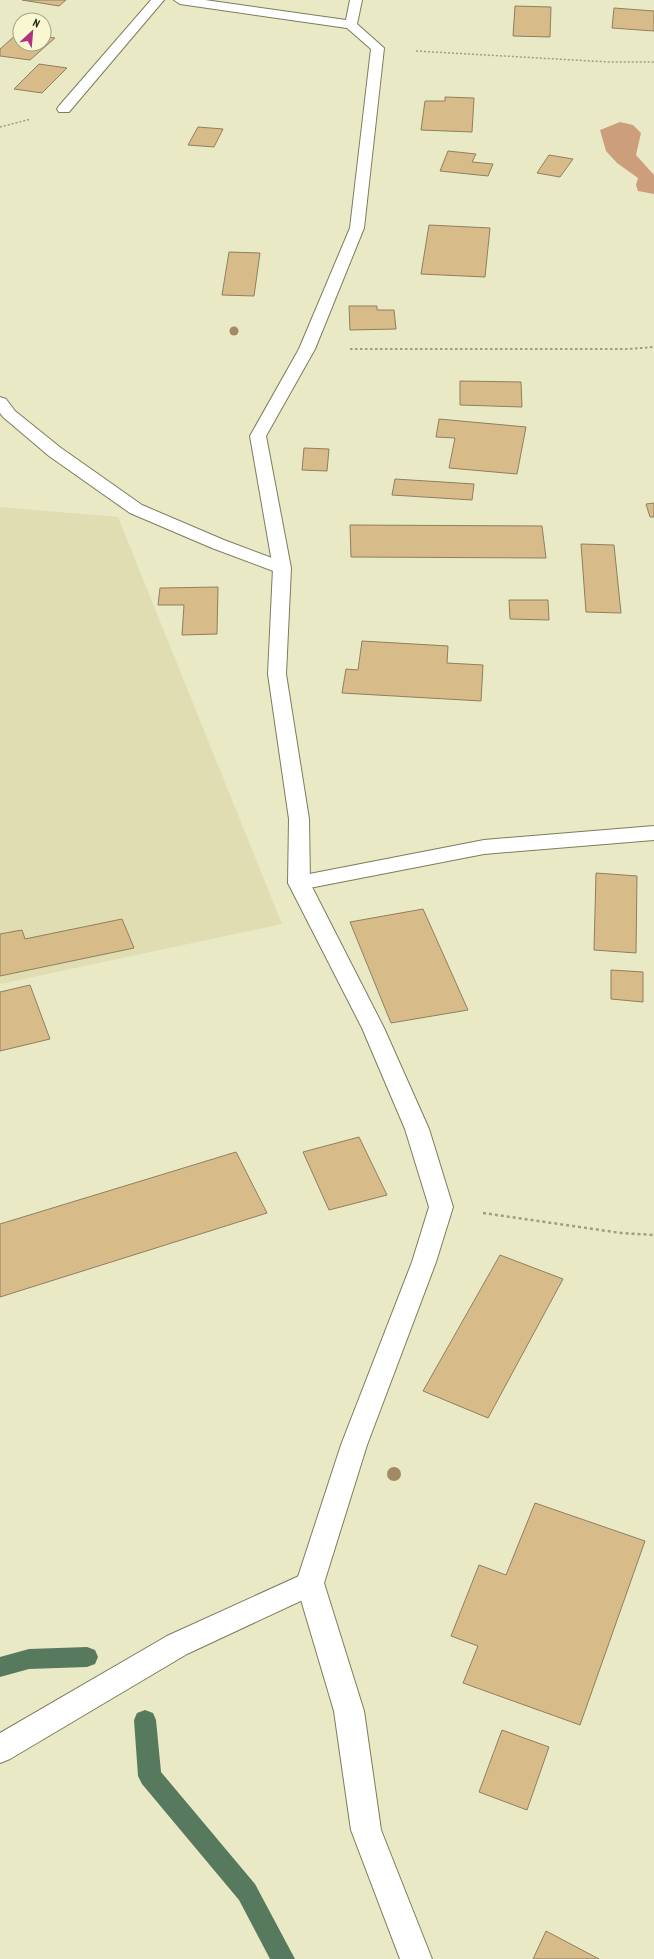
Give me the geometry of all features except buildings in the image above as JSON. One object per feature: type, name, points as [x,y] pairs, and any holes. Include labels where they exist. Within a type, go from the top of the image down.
[{"type":"street","points":[[64,109],[158,0]]},
{"type":"street","points":[[180,0],[350,25],[378,48],[357,228],[307,349],[258,436],[282,568],[277,674],[299,819],[299,883],[373,1028],[389,1064],[417,1130],[441,1207],[424,1262],[354,1446],[310,1583],[349,1711],[366,1830],[416,1959]]},
{"type":"street","points":[[350,25],[356,0]]},
{"type":"street","points":[[0,402],[9,414],[55,452],[136,508],[218,544],[282,568]]},
{"type":"street","points":[[299,883],[484,847],[654,833]]},
{"type":"street","points":[[0,1749],[177,1645],[310,1583]]},
{"type":"path","points":[[378,48],[602,62],[654,62]]},
{"type":"path","points":[[307,349],[628,349],[654,347]]},
{"type":"path","points":[[441,1207],[621,1234],[654,1235]]},
{"type":"shaded area","points":[[620,122],[633,125],[641,133],[636,155],[654,175],[654,194],[638,191],[636,185],[638,178],[617,163],[606,151],[600,130]]},
{"type":"shaded area","points":[[0,507],[118,517],[282,924],[0,984]]},
{"type":"waterway","points":[[0,1667],[29,1659],[87,1657]]},
{"type":"waterway","points":[[145,1720],[150,1776],[247,1892],[283,1959]]}]
